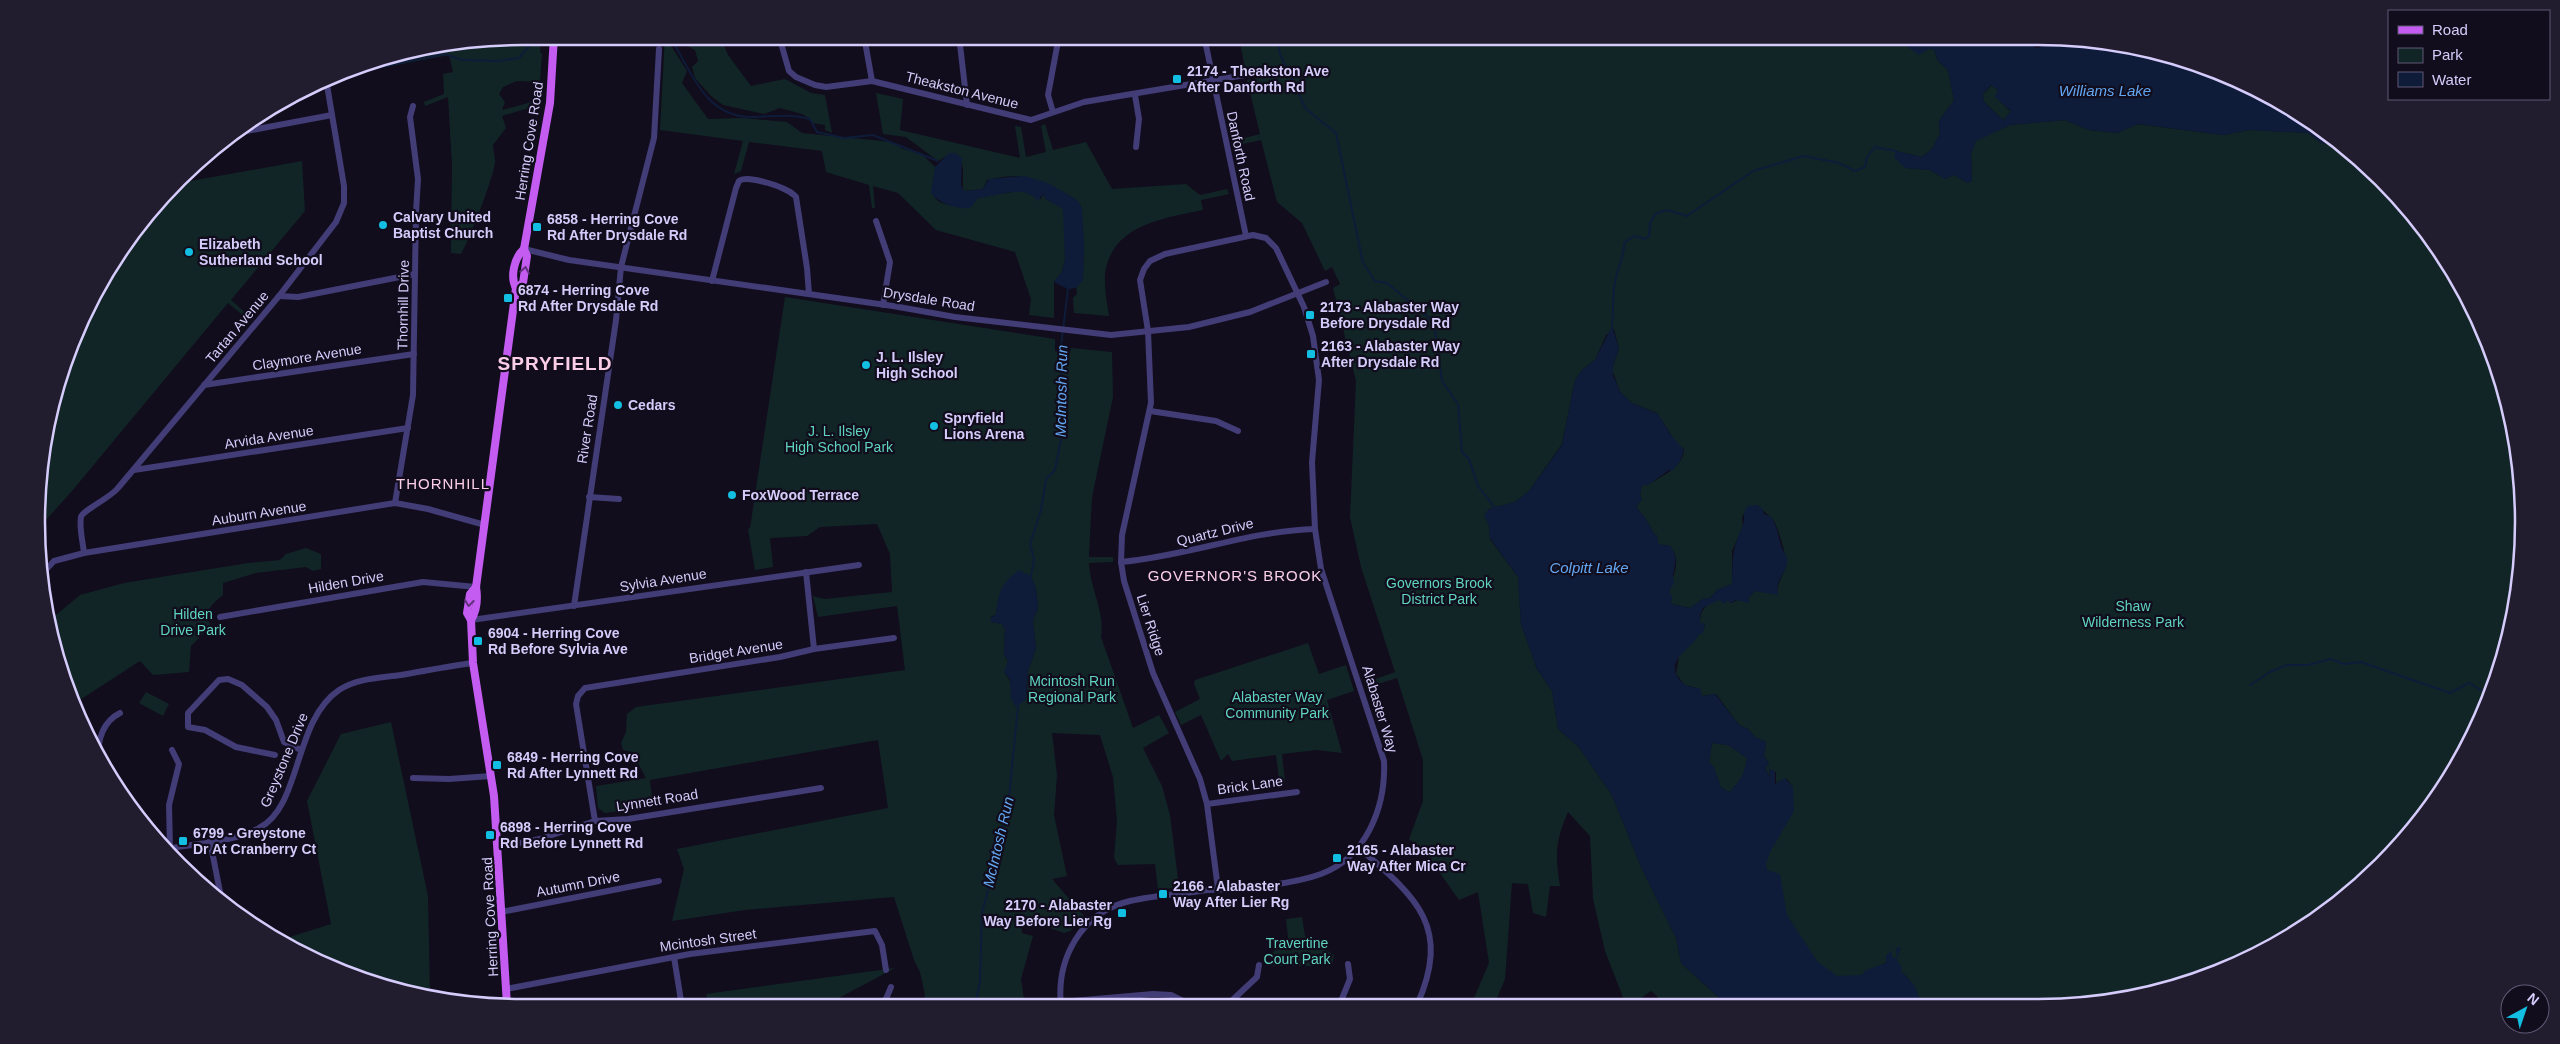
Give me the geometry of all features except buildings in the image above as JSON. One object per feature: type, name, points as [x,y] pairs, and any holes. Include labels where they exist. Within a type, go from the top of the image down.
[{"type":"main road","name":"Herring Cove Road","points":[[507,999],[499,847],[491,776],[472,663],[471,620],[467,614],[470,594],[476,587],[516,288],[523,283],[527,256],[524,249],[550,103],[553,45]]},
{"type":"street","points":[[781,45],[787,68],[794,76],[803,81],[826,87],[872,81],[866,45]]},
{"type":"street","points":[[961,45],[967,105]]},
{"type":"street","points":[[1053,112],[1048,95],[1058,45]]},
{"type":"street","name":"Danforth Road","points":[[1206,45],[1246,236]]},
{"type":"street","name":"River Road","points":[[574,606],[616,320],[621,267],[653,145],[659,49]]},
{"type":"street","name":"Theakston Avenue","points":[[872,81],[1031,120],[1084,102],[1135,95],[1251,74]]},
{"type":"street","name":"Tartan Avenue","points":[[84,553],[82,514],[87,509],[108,498],[134,470],[279,296],[336,222],[342,208],[344,186],[327,86]]},
{"type":"street","points":[[1135,95],[1139,120],[1136,147]]},
{"type":"street","name":"Thornhill Drive","points":[[395,503],[414,395],[418,183],[410,117],[414,106]]},
{"type":"street","points":[[251,129],[332,116]]},
{"type":"street","points":[[712,281],[738,183],[742,178],[748,178],[788,190],[796,197],[809,294]]},
{"type":"street","points":[[876,221],[890,262],[883,305]]},
{"type":"street","name":"Alabaster Way","points":[[1061,999],[1060,983],[1064,960],[1082,930],[1093,918],[1129,901],[1268,885],[1321,874],[1339,864],[1359,848],[1380,805],[1384,788],[1384,761],[1321,569],[1315,528],[1312,462],[1319,380],[1313,336],[1297,294],[1273,244],[1262,237],[1246,236]]},
{"type":"street","name":"Lier Ridge","points":[[1218,890],[1207,804],[1200,779],[1153,673],[1124,581],[1121,562],[1121,540],[1150,411],[1148,330],[1140,280],[1144,269],[1150,261],[1165,254],[1246,236]]},
{"type":"street","name":"Drysdale Road","points":[[524,249],[570,260],[955,317],[1111,335],[1189,327],[1250,312],[1326,282]]},
{"type":"street","points":[[279,296],[298,296],[415,274]]},
{"type":"street","name":"Claymore Avenue","points":[[204,385],[414,354]]},
{"type":"street","points":[[1150,411],[1216,421],[1238,431]]},
{"type":"street","name":"Arvida Avenue","points":[[134,470],[408,428]]},
{"type":"street","points":[[590,497],[619,500]]},
{"type":"street","name":"Auburn Avenue","points":[[48,569],[56,560],[84,553],[395,503],[428,509],[485,525]]},
{"type":"street","name":"Quartz Drive","points":[[1121,562],[1170,556],[1248,536],[1315,528]]},
{"type":"street","name":"Sylvia Avenue","points":[[471,620],[859,565]]},
{"type":"street","points":[[806,572],[814,649]]},
{"type":"street","name":"Hilden Drive","points":[[220,617],[423,582],[476,587]]},
{"type":"street","name":"Bridget Avenue","points":[[594,822],[576,704],[578,696],[583,689],[591,685],[780,658],[814,649],[894,638]]},
{"type":"street","name":"Greystone Drive","points":[[173,847],[250,832],[270,820],[282,803],[301,750],[320,709],[329,698],[344,687],[364,680],[472,663]]},
{"type":"street","points":[[275,756],[236,747],[205,730],[188,727],[188,713],[219,680],[230,680],[244,686],[269,710],[284,742],[301,750]]},
{"type":"street","points":[[99,742],[104,728],[120,713]]},
{"type":"street","points":[[170,844],[169,805],[180,764],[172,750]]},
{"type":"street","points":[[412,778],[491,776]]},
{"type":"street","name":"Lynnett Road","points":[[499,847],[540,839],[594,822],[628,819],[822,788]]},
{"type":"street","name":"Brick Lane","points":[[1207,804],[1297,792]]},
{"type":"street","points":[[210,841],[220,891]]},
{"type":"street","points":[[1359,848],[1418,905],[1426,921],[1431,944],[1430,970],[1419,999]]},
{"type":"street","name":"Autumn Drive","points":[[501,912],[659,882]]},
{"type":"street","name":"Mcintosh Street","points":[[506,988],[674,957],[875,931],[882,945],[886,970]]},
{"type":"street","points":[[674,957],[681,999]]},
{"type":"street","points":[[1341,999],[1350,979],[1348,964]]},
{"type":"street","points":[[1233,999],[1257,977],[1259,965]]},
{"type":"street","points":[[886,999],[891,987]]},
{"type":"street","points":[[1106,999],[1152,994],[1171,995],[1179,999]]},
{"type":"green space","points":[[540,45],[540,53],[542,53],[540,82],[517,81],[503,87],[499,94],[505,102],[502,110],[539,100],[539,105],[502,116],[506,128],[493,145],[495,159],[491,178],[481,208],[461,254],[451,253],[452,164],[448,97],[425,106],[424,102],[444,94],[443,74],[453,72],[449,55],[368,70],[429,54],[460,49]]},
{"type":"green space","points":[[665,45],[671,45],[687,71],[682,83],[708,119],[743,118],[787,122],[802,133],[892,142],[903,149],[921,153],[935,167],[932,187],[934,196],[942,203],[961,208],[978,198],[997,194],[1022,191],[1041,199],[1043,194],[1046,199],[1064,209],[1065,260],[1062,272],[1054,282],[1054,318],[1029,315],[1031,299],[1015,252],[936,230],[898,193],[873,186],[875,208],[872,208],[869,185],[826,172],[822,151],[749,142],[741,171],[734,174],[743,141],[660,130]]},
{"type":"green space","points":[[724,45],[728,55],[751,86],[785,79],[811,93],[825,95],[832,133],[825,130],[825,125],[812,123],[810,119],[802,114],[780,108],[764,114],[723,105],[711,96],[695,78],[692,67],[698,61],[695,50],[687,46]]},
{"type":"green space","points":[[1241,45],[1915,45],[1934,50],[1938,61],[1948,70],[1954,100],[1939,121],[1940,133],[1932,149],[1922,157],[1896,151],[1906,168],[1930,170],[1945,179],[1954,175],[1968,183],[1972,181],[1971,154],[1975,141],[2010,125],[2065,120],[2089,130],[2117,133],[2137,124],[2223,135],[2250,130],[2308,133],[2322,144],[2327,143],[2353,163],[2397,207],[2435,257],[2466,311],[2479,339],[2499,399],[2506,429],[2514,491],[2515,522],[2511,584],[2506,615],[2490,675],[2479,705],[2451,761],[2435,787],[2397,837],[2353,881],[2303,919],[2276,935],[2221,963],[2191,974],[2131,990],[2069,998],[2038,999],[1919,999],[1907,977],[1887,962],[1864,974],[1839,981],[1805,952],[1765,874],[1766,856],[1793,811],[1793,787],[1787,779],[1780,783],[1778,781],[1776,784],[1776,772],[1769,769],[1770,777],[1765,768],[1769,763],[1764,756],[1766,742],[1755,737],[1748,729],[1739,725],[1716,694],[1701,696],[1697,688],[1685,685],[1676,674],[1679,656],[1704,629],[1705,623],[1700,623],[1700,618],[1707,605],[1719,600],[1725,602],[1727,600],[1732,603],[1741,600],[1749,602],[1748,598],[1755,591],[1777,594],[1786,565],[1780,536],[1774,521],[1757,505],[1744,513],[1742,518],[1743,526],[1732,551],[1732,584],[1717,590],[1710,598],[1703,599],[1691,608],[1671,604],[1669,592],[1676,569],[1676,557],[1670,546],[1658,544],[1657,535],[1654,534],[1646,519],[1636,507],[1642,499],[1640,495],[1642,485],[1648,485],[1676,466],[1683,455],[1684,449],[1677,444],[1657,413],[1632,403],[1620,392],[1612,369],[1619,349],[1614,329],[1606,335],[1595,360],[1583,369],[1575,380],[1562,444],[1529,491],[1515,502],[1489,509],[1485,515],[1489,525],[1490,539],[1518,577],[1521,624],[1537,669],[1552,691],[1558,729],[1578,746],[1612,795],[1641,867],[1676,938],[1681,963],[1720,999],[1658,999],[1651,991],[1640,999],[1624,999],[1605,951],[1593,899],[1590,836],[1568,812],[1558,840],[1557,849],[1560,886],[1550,886],[1546,917],[1533,913],[1528,884],[1512,883],[1505,979],[1497,999],[1474,999],[1489,963],[1478,892],[1459,900],[1430,859],[1409,839],[1423,801],[1423,760],[1397,678],[1369,687],[1367,682],[1395,672],[1361,567],[1350,517],[1356,381],[1333,288],[1340,284],[1332,267],[1325,271],[1302,223],[1277,202],[1261,140],[1234,146],[1233,141],[1260,134],[1247,80],[1257,78],[1255,68],[1245,69]]},
{"type":"green space","points":[[1992,85],[1998,90],[1996,97],[2011,112],[2003,120],[1984,102],[1983,94]]},
{"type":"green space","points":[[876,93],[903,99],[900,130],[1020,158],[1015,126],[1021,127],[1026,157],[1046,152],[1041,126],[1045,124],[1053,150],[1086,142],[1112,189],[1186,184],[1200,195],[1227,189],[1229,194],[1201,200],[1203,210],[1156,221],[1128,234],[1117,244],[1109,258],[1105,274],[1105,290],[1109,316],[1074,313],[1073,298],[1077,294],[1076,286],[1080,280],[1084,261],[1081,206],[1079,203],[1071,196],[1049,186],[1032,179],[1016,176],[987,180],[983,189],[963,191],[963,168],[959,156],[953,153],[938,161],[906,137],[883,134]]},
{"type":"green space","points":[[302,161],[305,211],[231,300],[248,315],[246,318],[228,303],[45,521],[49,460],[54,429],[70,369],[81,339],[94,311],[125,257],[163,207],[189,181]]},
{"type":"green space","points":[[785,297],[1055,339],[1055,351],[1070,353],[1071,348],[1112,352],[1113,397],[1092,497],[1089,557],[1113,557],[1113,562],[1089,563],[1090,573],[1101,618],[1101,637],[1133,728],[1159,715],[1169,733],[1143,748],[1162,786],[1170,815],[1179,887],[1158,890],[1155,864],[1118,865],[1114,858],[1117,821],[1113,777],[1100,735],[1052,733],[1057,775],[1054,815],[1067,876],[1052,879],[1084,916],[1070,931],[1064,933],[1021,918],[1022,933],[1033,936],[1021,979],[1024,999],[924,999],[925,995],[920,972],[914,960],[894,897],[745,910],[672,921],[684,869],[677,849],[888,808],[878,740],[650,780],[653,806],[605,813],[598,808],[596,786],[646,778],[632,752],[623,750],[621,743],[626,732],[627,714],[636,707],[905,670],[897,606],[818,617],[813,596],[824,599],[892,592],[890,554],[877,524],[820,527],[807,536],[770,538],[773,567],[755,570],[748,529],[750,528]],"holes":[[[1031,576],[1036,589],[1038,608],[1033,620],[1036,648],[1028,671],[1027,694],[1016,705],[1010,681],[1005,674],[1008,661],[1004,655],[1005,629],[1002,624],[991,622],[991,617],[996,614],[999,596]]]},
{"type":"green space","name":"Hilden Drive Park","points":[[306,548],[321,554],[321,569],[313,571],[306,567],[256,573],[223,583],[223,595],[212,605],[208,612],[211,626],[191,646],[189,672],[153,675],[140,661],[79,700],[61,645],[54,616],[80,595],[124,583],[248,563],[280,560],[286,554]]},
{"type":"green space","name":"Alabaster Way Community Park","points":[[1308,643],[1319,674],[1346,665],[1354,691],[1327,700],[1342,753],[1317,750],[1282,754],[1285,782],[1280,787],[1276,755],[1232,761],[1228,754],[1221,761],[1201,715],[1181,725],[1175,712],[1200,699],[1194,684],[1195,680]]},
{"type":"green space","points":[[146,692],[169,704],[163,716],[139,703]]},
{"type":"green space","points":[[391,722],[428,896],[430,990],[399,983],[339,963],[288,938],[331,924],[307,801],[341,734]]},
{"type":"green space","points":[[1712,743],[1728,745],[1747,758],[1744,775],[1730,792],[1721,788],[1709,762]]},
{"type":"green space","name":"Travertine Court Park","points":[[1302,917],[1305,936],[1334,955],[1332,966],[1273,966],[1269,956],[1288,937],[1286,919]]},
{"type":"green space","points":[[895,968],[837,999],[708,999],[706,994]]},
{"type":"water","name":"Williams Lake","points":[[1905,45],[2032,45],[2036,48],[2041,45],[2069,46],[2131,54],[2191,70],[2221,81],[2277,109],[2327,143],[2322,144],[2308,133],[2250,130],[2223,135],[2138,124],[2117,133],[2089,130],[2065,120],[2010,125],[1976,141],[1971,154],[1972,181],[1968,183],[1954,175],[1945,179],[1930,170],[1905,168],[1894,157],[1896,151],[1922,157],[1932,149],[1940,133],[1939,121],[1954,100],[1948,70],[1938,61],[1934,50],[1929,49],[1919,55]],"holes":[[[1991,85],[1998,90],[1995,97],[2011,111],[2003,120],[1984,102],[1983,94]]]},
{"type":"water","points":[[949,153],[955,153],[962,158],[961,185],[964,191],[983,189],[989,179],[1025,176],[1048,183],[1077,200],[1082,208],[1084,249],[1083,280],[1076,288],[1068,289],[1054,282],[1062,272],[1065,260],[1063,209],[1046,199],[1043,194],[1038,201],[1032,196],[1018,192],[978,198],[970,208],[954,207],[943,203],[931,193],[935,167]]},
{"type":"water","name":"Colpitt Lake","points":[[1612,326],[1619,349],[1613,365],[1613,375],[1620,392],[1632,403],[1658,414],[1670,434],[1684,450],[1680,461],[1672,471],[1669,470],[1648,485],[1642,485],[1640,495],[1642,499],[1636,507],[1646,519],[1654,534],[1657,535],[1658,544],[1670,546],[1675,556],[1674,583],[1669,591],[1672,597],[1671,604],[1690,608],[1703,599],[1710,598],[1717,590],[1732,584],[1734,549],[1748,506],[1757,505],[1762,508],[1764,514],[1773,520],[1781,545],[1787,556],[1786,567],[1778,584],[1778,595],[1755,591],[1748,598],[1750,603],[1736,600],[1730,603],[1727,600],[1725,604],[1719,600],[1703,608],[1700,615],[1700,623],[1705,623],[1703,633],[1699,634],[1677,660],[1675,672],[1686,685],[1700,688],[1702,696],[1715,694],[1739,725],[1748,729],[1755,737],[1766,742],[1764,756],[1769,763],[1765,768],[1770,777],[1769,769],[1775,771],[1775,784],[1785,778],[1793,787],[1794,811],[1770,852],[1766,864],[1767,870],[1780,874],[1787,915],[1817,961],[1837,976],[1862,975],[1866,970],[1886,963],[1886,955],[1892,951],[1892,957],[1897,958],[1896,948],[1901,947],[1897,960],[1902,968],[1901,971],[1915,986],[1920,999],[1720,999],[1681,963],[1676,938],[1641,867],[1612,795],[1578,746],[1558,729],[1552,691],[1537,669],[1521,624],[1518,577],[1490,538],[1489,525],[1484,515],[1489,509],[1515,502],[1529,491],[1562,445],[1575,380],[1583,369],[1595,360]],"holes":[[[1712,743],[1728,745],[1747,758],[1745,769],[1737,784],[1730,792],[1721,788],[1714,767],[1709,762]]]},
{"type":"water","points":[[1019,570],[1031,576],[1036,589],[1038,608],[1033,620],[1036,648],[1028,671],[1026,699],[1016,707],[1011,699],[1010,679],[1004,672],[1008,661],[1004,654],[1005,629],[1002,624],[991,622],[990,619],[996,614],[1004,584]]},
{"type":"waterway","points":[[377,68],[445,54],[462,60],[498,61],[519,58],[530,45]]},
{"type":"waterway","name":"McIntosh Run","points":[[675,45],[700,88],[709,99],[720,108],[733,114],[749,117],[802,117],[810,119],[817,132],[844,138],[873,135],[938,161]]},
{"type":"waterway","points":[[1278,45],[1280,54],[1306,109],[1336,133],[1363,263],[1375,281],[1387,283],[1434,322],[1442,381],[1458,404],[1462,452],[1469,459],[1478,486],[1495,508]]},
{"type":"waterway","points":[[1612,326],[1614,287],[1624,243],[1634,236],[1645,239],[1649,236],[1650,223],[1655,214],[1667,210],[1687,216],[1753,171],[1804,156],[1839,163],[1855,171],[1865,167],[1867,157],[1875,147],[1896,151]]},
{"type":"waterway","name":"McIntosh Run","points":[[1031,576],[1034,559],[1030,544],[1041,510],[1046,479],[1055,470],[1062,434],[1061,346],[1068,289]]},
{"type":"waterway","points":[[2250,685],[2270,672],[2287,665],[2308,665],[2331,659],[2344,664],[2361,662],[2450,693],[2469,683],[2484,692]]},
{"type":"waterway","name":"McIntosh Run","points":[[976,999],[980,980],[982,912],[997,858],[1009,797],[1018,706]]},
{"type":"place","name":"2174 - Theakston Ave After Danforth Rd","points":[[1177,79]]},
{"type":"place","name":"Calvary United Baptist Church","points":[[383,225]]},
{"type":"place","name":"6858 - Herring Cove Rd After Drysdale Rd","points":[[537,227]]},
{"type":"place","name":"Elizabeth Sutherland School","points":[[189,252]]},
{"type":"place","name":"6874 - Herring Cove Rd After Drysdale Rd","points":[[508,298]]},
{"type":"place","name":"2173 - Alabaster Way Before Drysdale Rd","points":[[1310,315]]},
{"type":"place","name":"2163 - Alabaster Way After Drysdale Rd","points":[[1311,354]]},
{"type":"place","name":"J. L. Ilsley High School","points":[[866,365]]},
{"type":"place","name":"Cedars","points":[[618,405]]},
{"type":"place","name":"Spryfield Lions Arena","points":[[934,426]]},
{"type":"place","name":"FoxWood Terrace","points":[[732,495]]},
{"type":"place","name":"6904 - Herring Cove Rd Before Sylvia Ave","points":[[478,641]]},
{"type":"place","name":"6849 - Herring Cove Rd After Lynnett Rd","points":[[497,765]]},
{"type":"place","name":"6898 - Herring Cove Rd Before Lynnett Rd","points":[[490,835]]},
{"type":"place","name":"6799 - Greystone Dr At Cranberry Ct","points":[[183,841]]},
{"type":"place","name":"2165 - Alabaster Way After Mica Cr","points":[[1337,858]]},
{"type":"place","name":"2166 - Alabaster Way After Lier Rg","points":[[1163,894]]},
{"type":"place","name":"2170 - Alabaster Way Before Lier Rg","points":[[1122,913]]},
{"type":"district","name":"SPRYFIELD","points":[[555,363]]},
{"type":"district","name":"THORNHILL","points":[[443,483]]},
{"type":"district","name":"GOVERNOR'S BROOK","points":[[1235,575]]},
{"type":"park label","name":"J. L. Ilsley High School Park","points":[[839,440]]},
{"type":"park label","name":"Governors Brook District Park","points":[[1439,592]]},
{"type":"park label","name":"Shaw Wilderness Park","points":[[2133,614]]},
{"type":"park label","name":"Mcintosh Run Regional Park","points":[[1072,690]]}]
